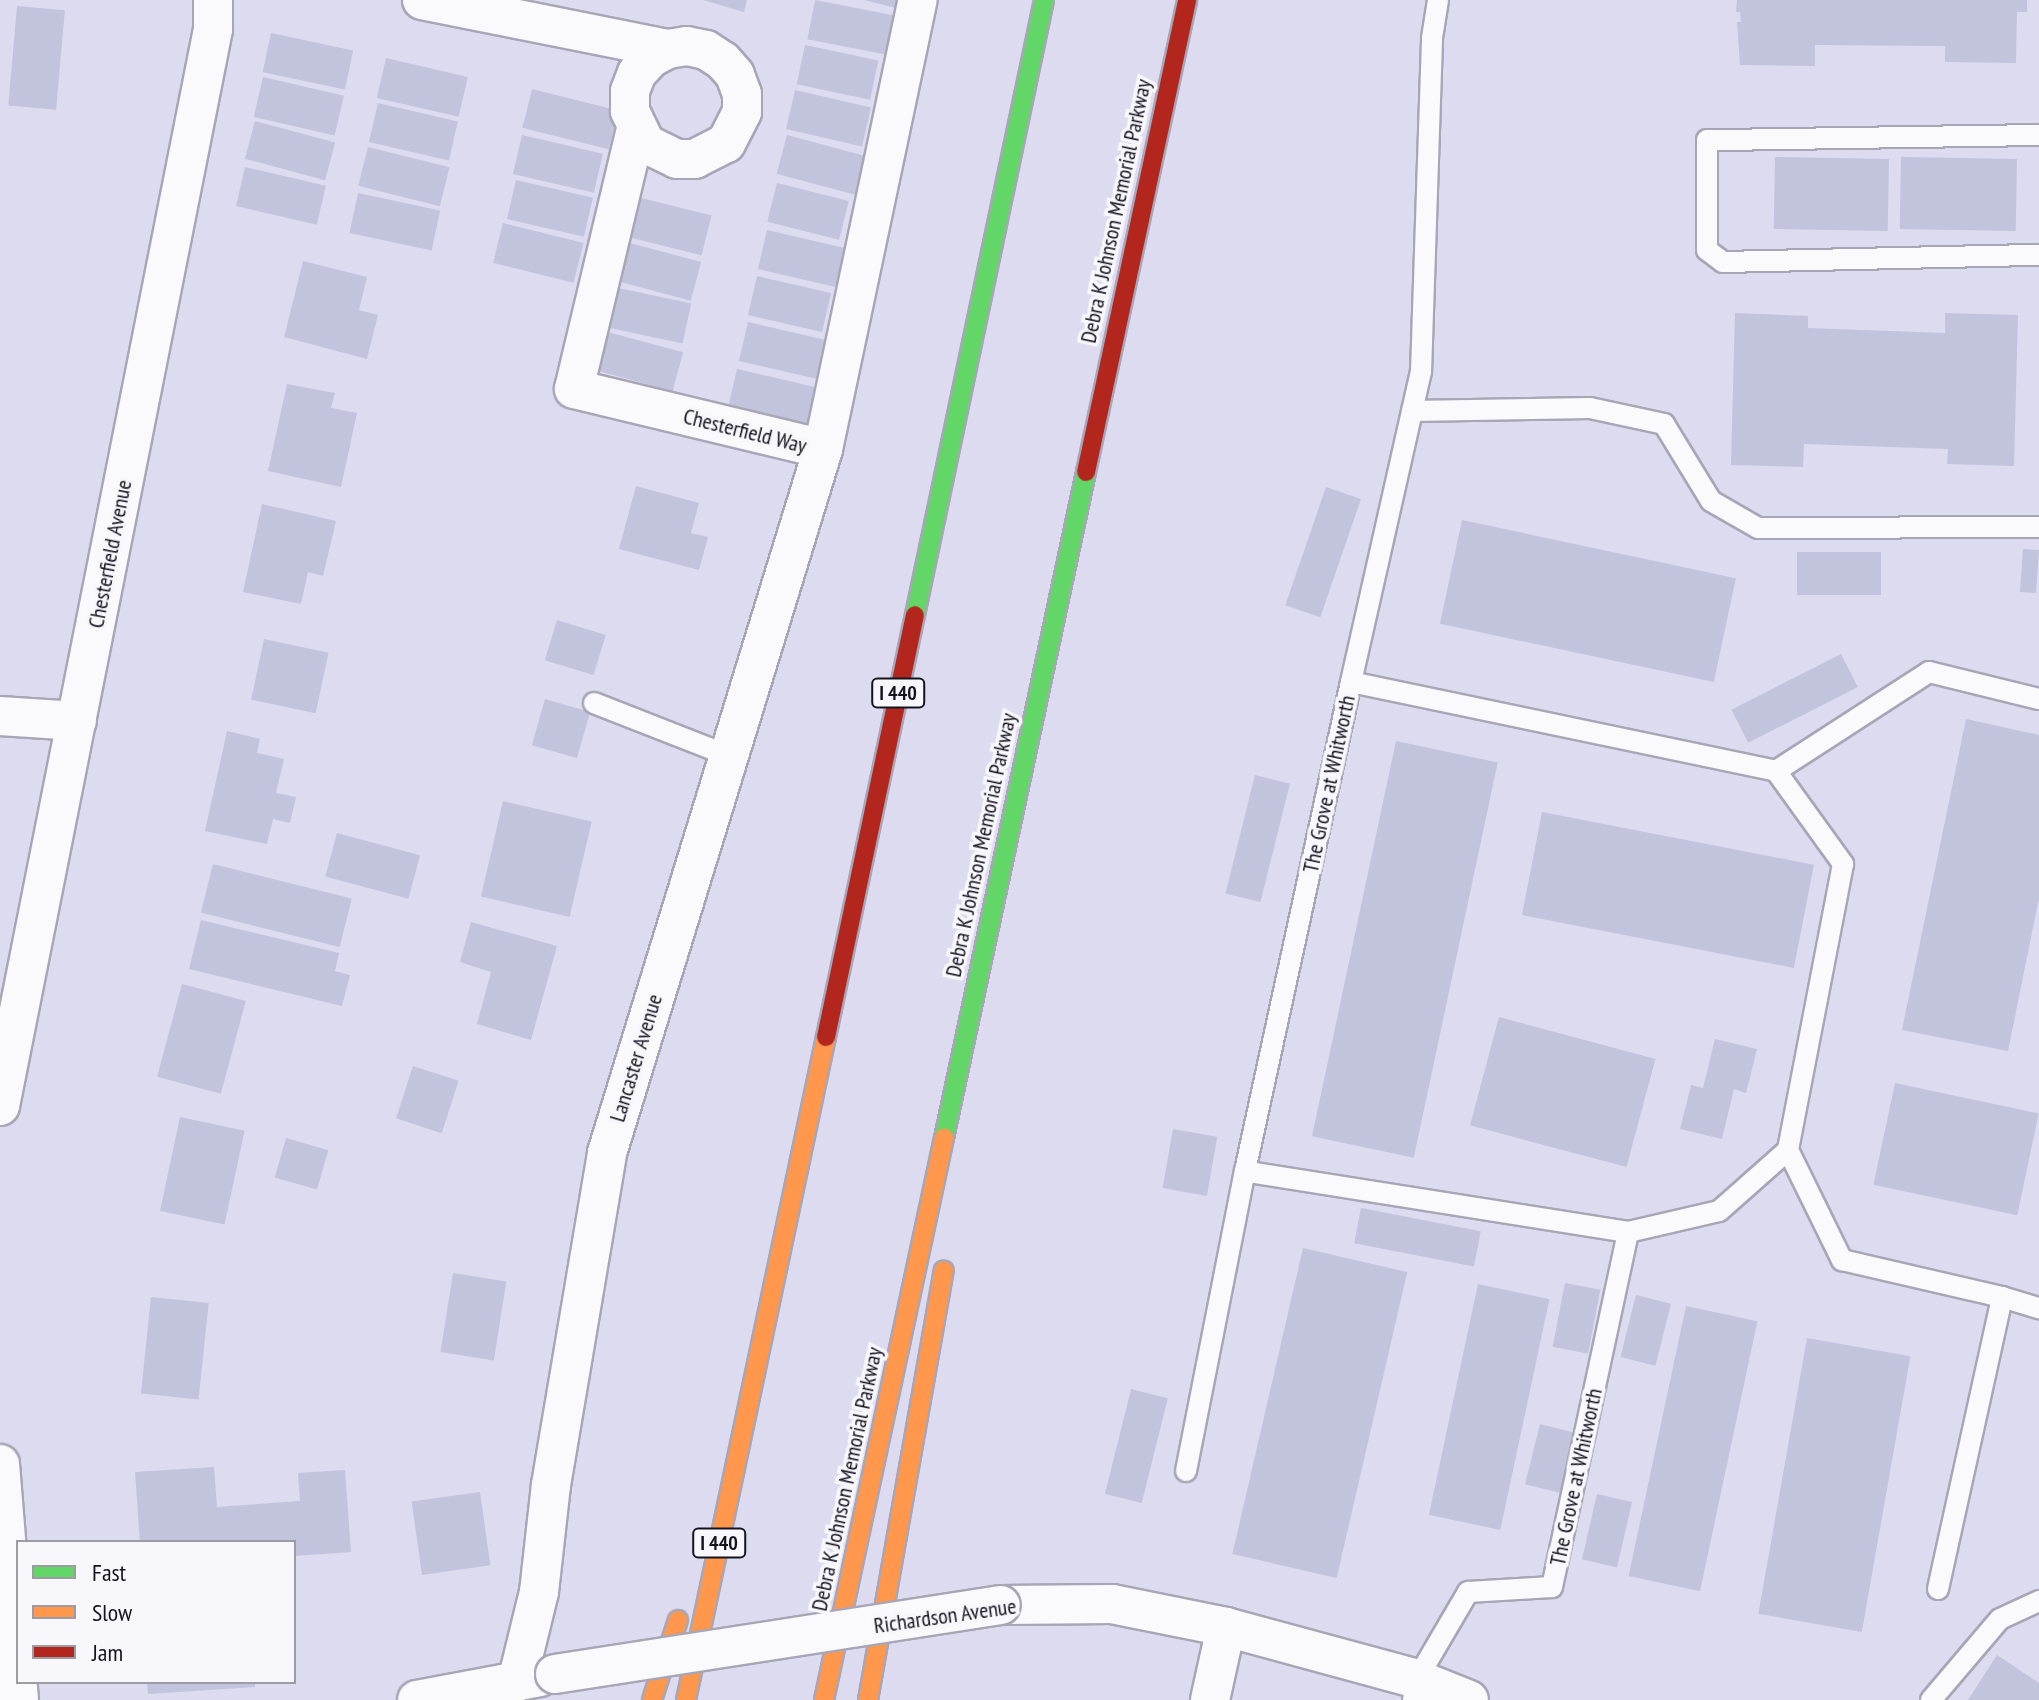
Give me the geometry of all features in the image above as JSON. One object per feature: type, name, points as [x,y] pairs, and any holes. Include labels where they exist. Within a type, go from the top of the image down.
[{"type":"highway","name":"I 440","points":[[686,1700],[1044,0]]},
{"type":"highway","name":"Debra K Johnson Memorial Parkway","points":[[824,1700],[1187,0]]},
{"type":"highway","points":[[991,1010],[1100,399]]},
{"type":"highway","points":[[868,1700],[949,1245]]},
{"type":"highway","points":[[695,1565],[752,1385]]},
{"type":"highway","points":[[652,1700],[686,1595]]},
{"type":"street","name":"Chesterfield Avenue","points":[[0,1106],[213,29],[213,0]]},
{"type":"street","points":[[422,0],[668,49]]},
{"type":"street","name":"Chesterfield Way","points":[[636,129],[574,389],[823,449],[918,0]]},
{"type":"street","points":[[687,46],[706,50],[723,61],[735,75],[742,94],[737,128],[726,143],[695,159],[677,159],[661,154],[646,144],[636,129],[630,111],[630,91],[637,73],[651,58],[668,49],[687,46]]},
{"type":"street","name":"Lancaster Avenue","points":[[517,1682],[539,1592],[551,1485],[607,1153],[823,449]]},
{"type":"street","points":[[0,716],[77,721]]},
{"type":"street","points":[[0,1464],[16,1663]]},
{"type":"street","name":"Richardson Avenue","points":[[417,1700],[555,1674],[1001,1605],[1112,1604],[1226,1627],[1415,1690],[1469,1700]]},
{"type":"street","points":[[1210,1700],[1226,1627]]},
{"type":"lane","points":[[1351,682],[1421,372],[1432,38],[1438,0]]},
{"type":"lane","points":[[2039,135],[1707,140],[1707,250],[1723,262],[2039,255]]},
{"type":"lane","points":[[1412,411],[1590,408],[1664,424],[1711,501],[1758,528],[2039,527]]},
{"type":"lane","points":[[2039,699],[1929,672],[1776,771],[1843,864],[1788,1150],[1842,1260],[2039,1308]]},
{"type":"lane","name":"The Grove at Whitworth","points":[[1186,1471],[1245,1171],[1351,682],[1776,771]]},
{"type":"lane","points":[[594,703],[729,756]]},
{"type":"lane","points":[[1245,1171],[1628,1232],[1719,1211],[1788,1150]]},
{"type":"lane","name":"The Grove at Whitworth","points":[[1415,1690],[1468,1592],[1552,1587],[1628,1232]]},
{"type":"lane","points":[[1938,1589],[2002,1297]]},
{"type":"lane","points":[[1931,1700],[2000,1619],[2039,1601]]},
{"type":"building","points":[[703,0],[747,0],[744,12]]},
{"type":"building","points":[[815,0],[898,16],[891,55],[807,39]]},
{"type":"building","points":[[864,0],[897,0],[896,8]]},
{"type":"building","points":[[1737,0],[2027,0],[2027,12],[2017,12],[2016,63],[1945,62],[1945,46],[1815,45],[1815,66],[1740,65],[1737,22],[1741,22],[1740,12],[1736,12]]},
{"type":"building","points":[[17,6],[65,10],[56,110],[8,106]]},
{"type":"building","points":[[271,33],[353,50],[345,90],[263,72]]},
{"type":"building","points":[[805,45],[878,61],[870,100],[797,84]]},
{"type":"building","points":[[386,58],[468,77],[459,117],[377,98]]},
{"type":"building","points":[[263,77],[344,96],[335,136],[254,117]]},
{"type":"building","points":[[532,89],[618,111],[609,149],[522,128]]},
{"type":"building","points":[[795,90],[871,108],[862,147],[786,129]]},
{"type":"building","points":[[378,103],[458,121],[449,160],[369,142]]},
{"type":"building","points":[[255,121],[335,142],[325,180],[245,159]]},
{"type":"building","points":[[522,135],[603,154],[594,193],[513,174]]},
{"type":"building","points":[[787,135],[869,157],[859,196],[777,174]]},
{"type":"building","points":[[368,147],[450,167],[440,206],[358,186]]},
{"type":"building","points":[[1775,157],[1889,159],[1888,231],[1774,229]]},
{"type":"building","points":[[1901,157],[2017,159],[2016,231],[1900,229]]},
{"type":"building","points":[[245,167],[326,186],[317,225],[236,206]]},
{"type":"building","points":[[516,180],[593,198],[584,237],[507,219]]},
{"type":"building","points":[[777,183],[849,201],[839,240],[767,222]]},
{"type":"building","points":[[358,193],[440,210],[432,251],[349,233]]},
{"type":"building","points":[[629,195],[711,216],[702,255],[619,235]]},
{"type":"building","points":[[503,223],[584,243],[574,283],[493,263]]},
{"type":"building","points":[[767,230],[847,248],[838,287],[758,269]]},
{"type":"building","points":[[619,240],[701,262],[691,301],[609,279]]},
{"type":"building","points":[[303,261],[367,277],[359,310],[378,315],[367,359],[284,337]]},
{"type":"building","points":[[757,276],[831,293],[822,332],[748,315]]},
{"type":"building","points":[[609,286],[691,303],[683,344],[600,326]]},
{"type":"building","points":[[1735,313],[1808,316],[1808,328],[1945,333],[1945,313],[2018,315],[2014,466],[1947,464],[1948,449],[1804,444],[1803,467],[1731,465]]},
{"type":"building","points":[[748,322],[830,341],[821,380],[739,361]]},
{"type":"building","points":[[600,330],[683,352],[673,391],[590,369]]},
{"type":"building","points":[[737,369],[817,387],[808,427],[728,409]]},
{"type":"building","points":[[287,384],[335,393],[331,408],[357,413],[341,487],[268,471]]},
{"type":"building","points":[[636,486],[699,503],[691,533],[708,537],[699,570],[619,549]]},
{"type":"building","points":[[1326,487],[1361,499],[1320,617],[1285,605]]},
{"type":"building","points":[[262,504],[336,521],[323,576],[308,572],[301,604],[243,592]]},
{"type":"building","points":[[1462,520],[1736,578],[1714,682],[1440,624]]},
{"type":"building","points":[[2023,549],[2039,550],[2036,593],[2020,592]]},
{"type":"building","points":[[1797,552],[1881,552],[1881,595],[1797,595]]},
{"type":"building","points":[[557,620],[606,635],[593,675],[545,660]]},
{"type":"building","points":[[264,639],[329,653],[316,713],[251,700]]},
{"type":"building","points":[[1841,654],[1858,687],[1748,743],[1731,710]]},
{"type":"building","points":[[545,699],[590,712],[577,758],[532,745]]},
{"type":"building","points":[[1966,719],[2039,735],[2039,898],[2008,1051],[1902,1030]]},
{"type":"building","points":[[227,731],[260,739],[257,753],[284,759],[276,793],[296,797],[290,823],[273,819],[267,844],[205,831]]},
{"type":"building","points":[[1396,741],[1498,763],[1414,1158],[1312,1136]]},
{"type":"building","points":[[1255,775],[1290,784],[1260,902],[1225,893]]},
{"type":"building","points":[[503,801],[592,821],[570,917],[481,896]]},
{"type":"building","points":[[1542,812],[1814,865],[1794,968],[1522,915]]},
{"type":"building","points":[[337,833],[420,855],[408,899],[325,876]]},
{"type":"building","points":[[213,864],[352,899],[340,947],[201,913]]},
{"type":"building","points":[[201,920],[339,953],[335,971],[350,975],[342,1006],[189,969]]},
{"type":"building","points":[[471,922],[557,946],[531,1040],[477,1024],[491,972],[460,962]]},
{"type":"building","points":[[182,984],[246,1001],[221,1094],[157,1077]]},
{"type":"building","points":[[1499,1017],[1655,1059],[1626,1167],[1470,1125]]},
{"type":"building","points":[[1715,1039],[1757,1049],[1746,1093],[1734,1089],[1722,1139],[1680,1129],[1691,1085],[1703,1088]]},
{"type":"building","points":[[413,1066],[459,1081],[442,1133],[396,1118]]},
{"type":"building","points":[[1895,1083],[2039,1114],[2017,1215],[1873,1185]]},
{"type":"building","points":[[180,1117],[245,1131],[225,1225],[160,1211]]},
{"type":"building","points":[[1173,1129],[1217,1137],[1207,1196],[1163,1188]]},
{"type":"building","points":[[286,1138],[328,1150],[317,1190],[275,1177]]},
{"type":"building","points":[[1361,1208],[1481,1231],[1474,1267],[1354,1243]]},
{"type":"building","points":[[1303,1248],[1407,1272],[1337,1578],[1232,1554]]},
{"type":"building","points":[[453,1273],[506,1281],[494,1360],[440,1352]]},
{"type":"building","points":[[1565,1283],[1600,1290],[1588,1354],[1553,1347]]},
{"type":"building","points":[[1478,1284],[1549,1299],[1500,1530],[1429,1515]]},
{"type":"building","points":[[1636,1295],[1671,1304],[1655,1366],[1621,1357]]},
{"type":"building","points":[[151,1297],[209,1303],[199,1400],[141,1393]]},
{"type":"building","points":[[1686,1306],[1757,1321],[1700,1591],[1629,1576]]},
{"type":"building","points":[[1807,1338],[1910,1356],[1862,1632],[1758,1614]]},
{"type":"building","points":[[1131,1389],[1168,1398],[1142,1503],[1105,1494]]},
{"type":"building","points":[[1540,1424],[1575,1433],[1560,1493],[1525,1484]]},
{"type":"building","points":[[214,1467],[217,1507],[300,1501],[298,1473],[345,1470],[351,1552],[296,1556],[296,1540],[140,1540],[135,1472]]},
{"type":"building","points":[[480,1492],[490,1565],[422,1575],[412,1502]]},
{"type":"building","points":[[1597,1494],[1632,1502],[1617,1567],[1582,1559]]},
{"type":"building","points":[[1997,1655],[2039,1683],[2039,1700],[1968,1700]]},
{"type":"building","points":[[147,1684],[255,1684],[255,1687],[148,1694]]},
{"type":"traffic: fast","points":[[915,615],[1044,0]]},
{"type":"traffic: fast","points":[[944,1138],[1086,472]]},
{"type":"traffic: slow","points":[[686,1700],[826,1037]]},
{"type":"traffic: slow","points":[[824,1700],[944,1138]]},
{"type":"traffic: slow","points":[[868,1700],[944,1271]]},
{"type":"traffic: slow","points":[[652,1700],[678,1620]]},
{"type":"traffic: jam","points":[[1086,472],[1187,0]]},
{"type":"traffic: jam","points":[[826,1037],[915,615]]}]
